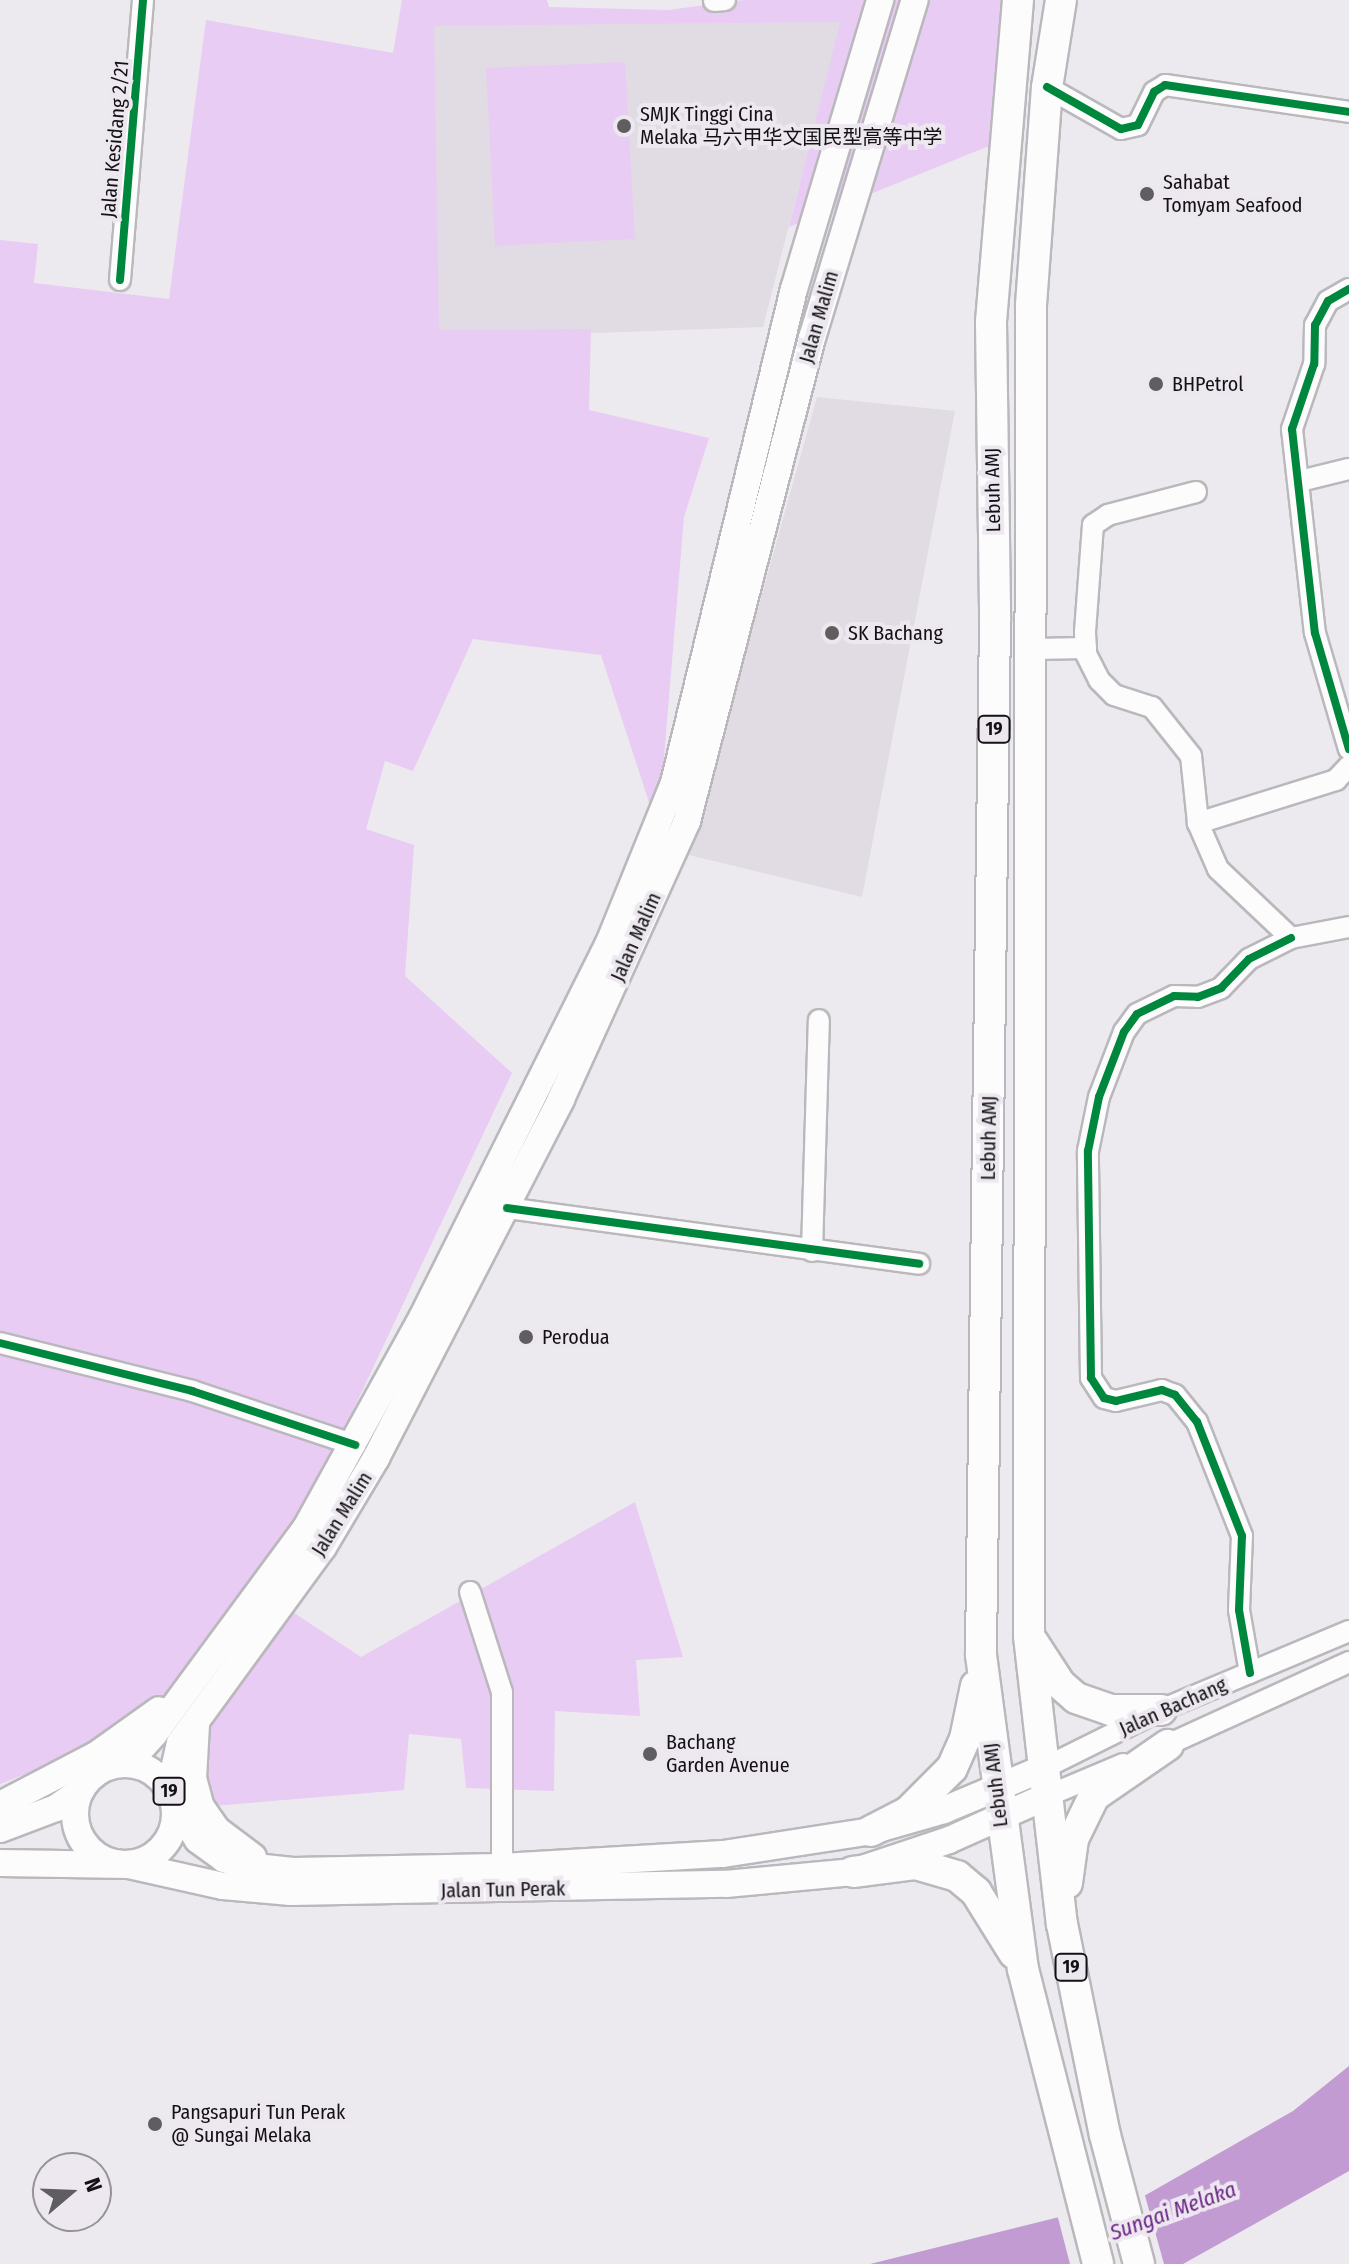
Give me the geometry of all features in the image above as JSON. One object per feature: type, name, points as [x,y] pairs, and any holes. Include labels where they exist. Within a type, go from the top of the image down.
[{"type":"highway","name":"Lebuh AMJ","points":[[1018,0],[991,322],[995,621],[981,1655],[998,1804],[1023,1969],[1098,2264]]},
{"type":"highway","name":"Lebuh AMJ","points":[[1061,0],[1047,87],[1031,306],[1029,1636],[1062,1924],[1105,2135],[1139,2264]]},
{"type":"highway","points":[[1029,1636],[1060,1684],[1076,1698],[1110,1710],[1161,1710]]},
{"type":"highway","points":[[871,1831],[908,1812],[952,1768],[965,1739],[981,1655]]},
{"type":"highway","points":[[1062,1924],[1081,1816],[1111,1782],[1168,1745]]},
{"type":"highway","points":[[853,1872],[916,1864],[957,1876],[992,1915],[1023,1969]]},
{"type":"main road","name":"Jalan Malim","points":[[116,1764],[138,1752],[190,1686],[306,1528],[355,1445],[540,1089],[658,830],[703,669],[794,289],[880,0]]},
{"type":"main road","name":"Jalan Malim","points":[[171,1796],[172,1759],[197,1717],[323,1547],[376,1458],[507,1208],[627,959],[687,821],[812,338],[915,0]]},
{"type":"main road","points":[[0,1805],[96,1755],[190,1686]]},
{"type":"main road","points":[[197,1717],[192,1748],[201,1807],[217,1830],[239,1849],[293,1871]]},
{"type":"main road","name":"19","points":[[0,1829],[56,1808],[80,1791],[101,1770],[116,1764],[144,1767],[171,1796],[173,1828],[167,1843],[143,1862],[129,1865]]},
{"type":"main road","points":[[998,1804],[1044,1783]]},
{"type":"main road","points":[[80,1791],[75,1823],[80,1838],[101,1859],[129,1865]]},
{"type":"main road","name":"Jalan Tun Perak","points":[[171,1796],[198,1840],[224,1859],[293,1871],[502,1867],[723,1854],[871,1831],[998,1804]]},
{"type":"main road","name":"Jalan Tun Perak","points":[[0,1863],[129,1865],[223,1886],[291,1892],[603,1888],[853,1872],[998,1804]]},
{"type":"street","name":"Jalan Kesidang 2/21","points":[[120,280],[143,0]]},
{"type":"street","points":[[1047,87],[1121,129],[1138,125],[1154,92],[1165,85],[1349,112]]},
{"type":"street","points":[[1349,289],[1328,301],[1315,325],[1314,364],[1292,429],[1300,481],[1299,523],[1315,633],[1349,749]]},
{"type":"street","points":[[1300,481],[1349,469]]},
{"type":"street","points":[[1196,492],[1108,515],[1093,525],[1086,648],[1099,680],[1114,695],[1152,707],[1191,756],[1198,823],[1218,869],[1291,938]]},
{"type":"street","points":[[1032,649],[1086,648]]},
{"type":"street","points":[[1198,823],[1348,774]]},
{"type":"street","points":[[1250,1673],[1239,1610],[1242,1536],[1197,1422],[1175,1395],[1162,1390],[1116,1401],[1095,1392],[1091,1378],[1088,1151],[1099,1097],[1124,1032],[1137,1014],[1174,996],[1198,997],[1221,988],[1249,959],[1291,938],[1349,927]]},
{"type":"street","points":[[812,1251],[819,1020]]},
{"type":"street","points":[[507,1208],[919,1264]]},
{"type":"street","points":[[0,1343],[192,1391],[355,1445]]},
{"type":"street","points":[[470,1592],[502,1692],[502,1867]]},
{"type":"street","name":"Jalan Bachang","points":[[1044,1783],[1161,1710],[1349,1631]]},
{"type":"street","name":"Jalan Bachang","points":[[1044,1783],[1168,1745],[1349,1662]]},
{"type":"shaded area","points":[[402,0],[547,0],[549,7],[668,10],[744,0],[1014,0],[994,144],[789,227],[840,22],[434,26],[439,330],[591,329],[589,410],[709,438],[684,517],[658,830],[601,655],[473,639],[413,771],[385,761],[366,829],[414,845],[405,976],[512,1073],[339,1440],[282,1605],[361,1657],[635,1502],[683,1657],[636,1660],[640,1716],[555,1711],[554,1791],[466,1788],[461,1739],[409,1734],[404,1790],[201,1807],[192,1748],[165,1719],[0,1784],[0,240],[38,244],[34,283],[169,299],[206,20],[393,53]]},
{"type":"shaded area","name":"SMJK Tinggi Cina Melaka 马六甲华文国民型高等中学","points":[[841,22],[763,327],[433,339],[434,25]]},
{"type":"shaded area","points":[[625,62],[635,239],[495,246],[486,68]]},
{"type":"shaded area","name":"SK Bachang","points":[[817,397],[955,411],[862,897],[689,855]]},
{"type":"water","name":"Sungai Melaka","points":[[1349,2066],[1349,2171],[1183,2264],[870,2264],[1144,2196],[1293,2111]]},
{"type":"pier","points":[[1144,2192],[1164,2264],[1070,2264],[1057,2214]]},
{"type":"cycle path","points":[[120,280],[143,0]]},
{"type":"cycle path","points":[[1047,87],[1121,129],[1138,125],[1154,92],[1165,85],[1349,112]]},
{"type":"cycle path","points":[[1349,289],[1328,301],[1315,325],[1314,364],[1292,429],[1315,633],[1349,749]]},
{"type":"cycle path","points":[[1250,1673],[1239,1610],[1242,1536],[1197,1422],[1175,1395],[1162,1390],[1116,1401],[1104,1398],[1091,1378],[1088,1151],[1099,1097],[1124,1032],[1137,1014],[1174,996],[1198,997],[1221,988],[1249,959],[1291,938]]},
{"type":"cycle path","points":[[507,1208],[919,1264]]},
{"type":"cycle path","points":[[0,1343],[192,1391],[355,1445]]},
{"type":"place","name":"SMJK Tinggi Cina Melaka 马六甲华文国民型高等中学","points":[[624,126]]},
{"type":"place","name":"Sahabat Tomyam Seafood","points":[[1147,194]]},
{"type":"place","name":"BHPetrol","points":[[1156,384]]},
{"type":"place","name":"SK Bachang","points":[[832,633]]},
{"type":"place","name":"Perodua","points":[[526,1337]]},
{"type":"place","name":"Bachang Garden Avenue","points":[[650,1754]]},
{"type":"place","name":"Pangsapuri Tun Perak @ Sungai Melaka","points":[[155,2124]]}]
